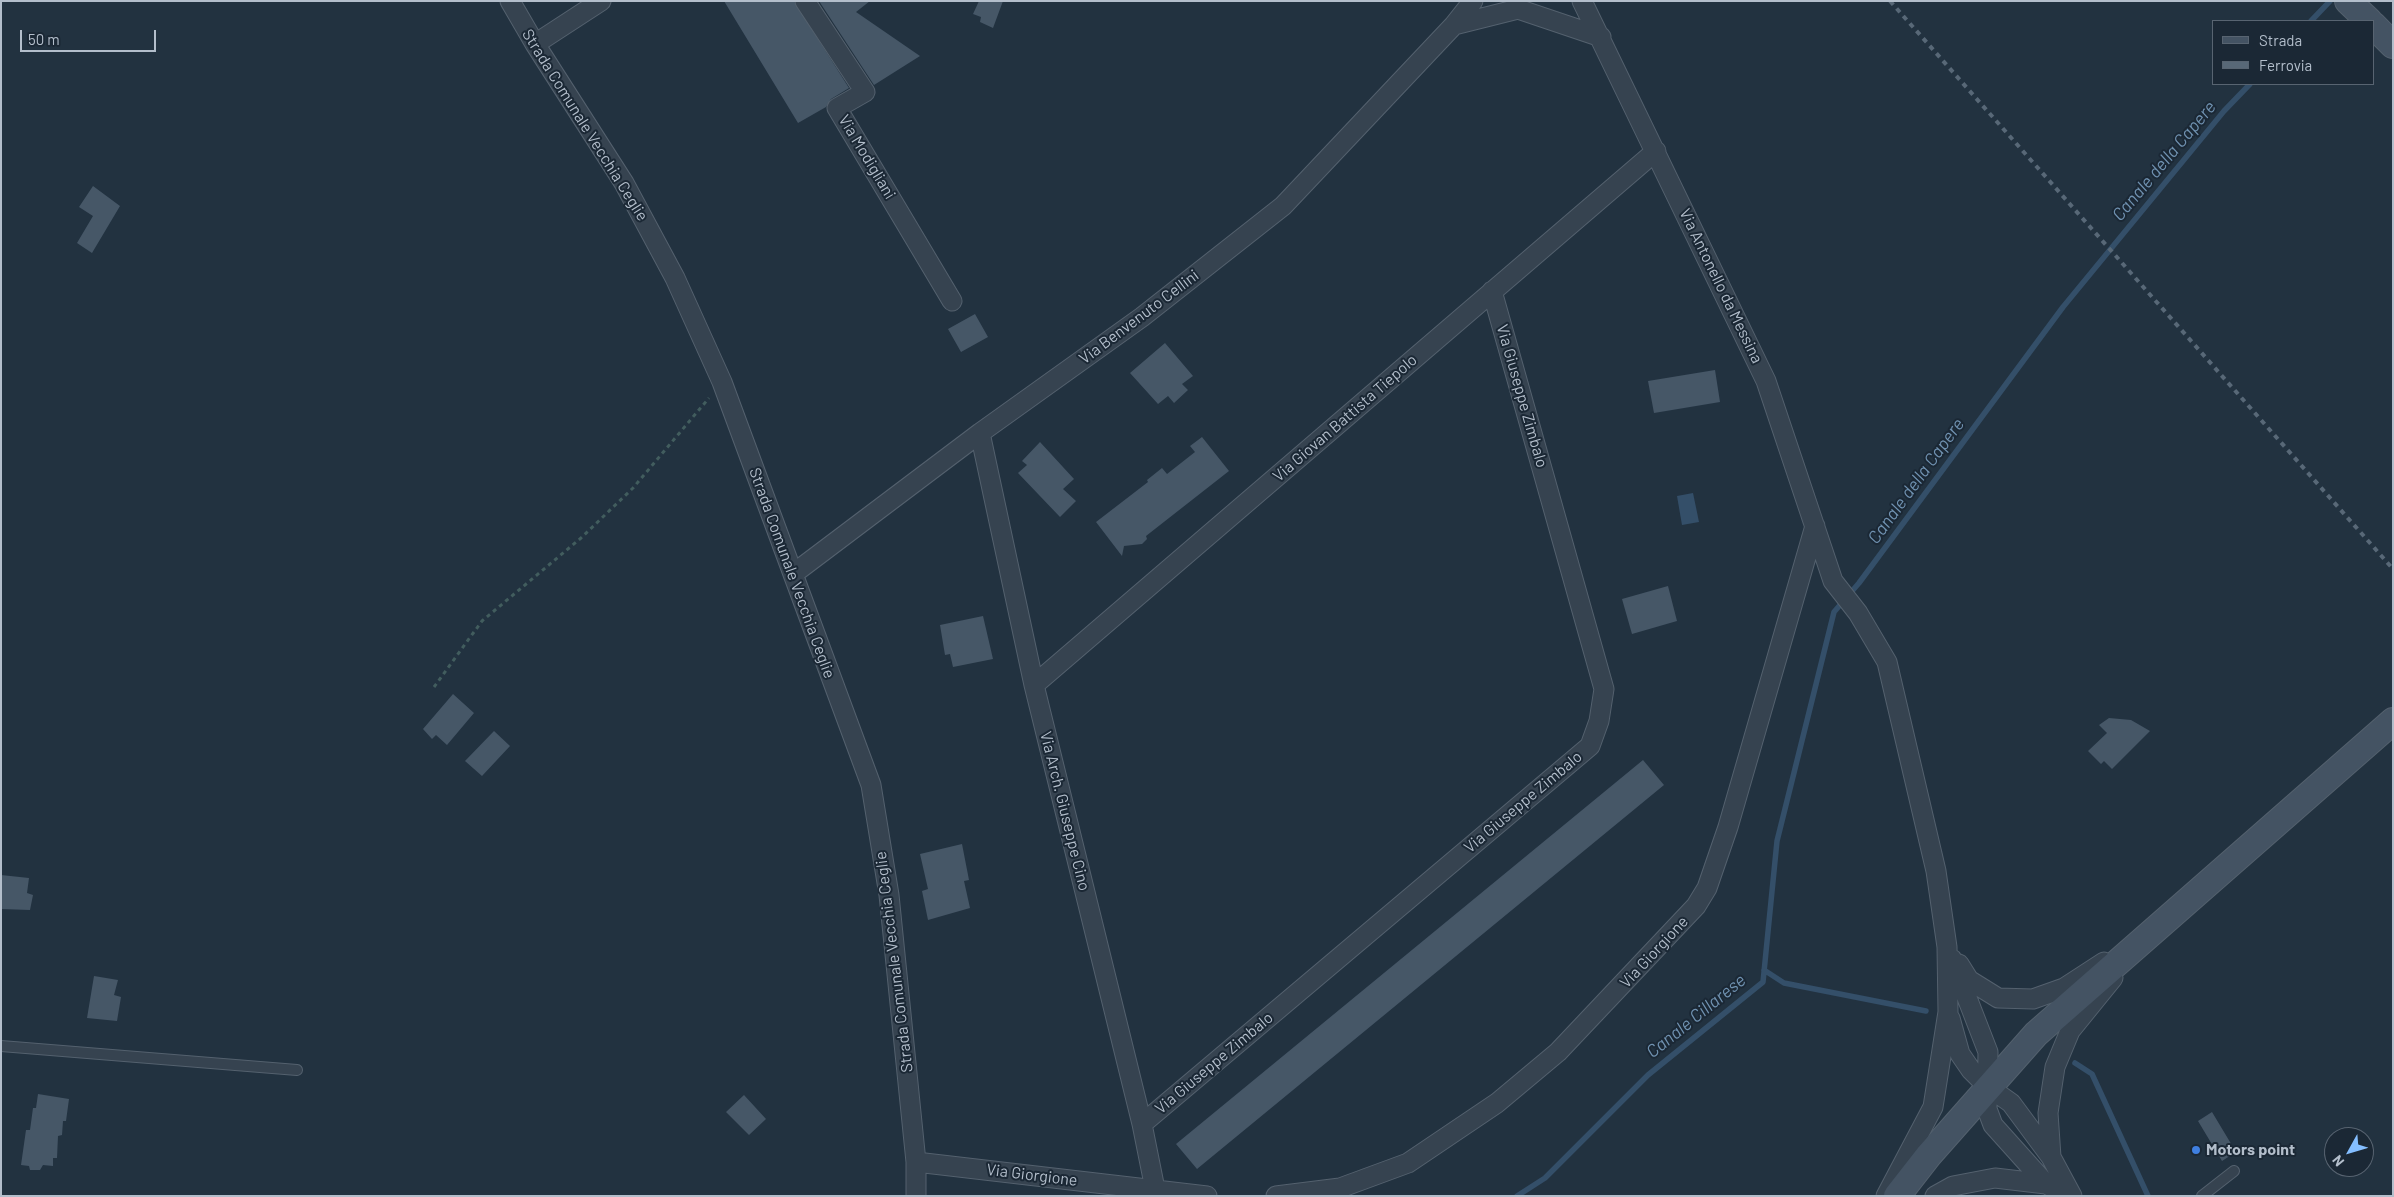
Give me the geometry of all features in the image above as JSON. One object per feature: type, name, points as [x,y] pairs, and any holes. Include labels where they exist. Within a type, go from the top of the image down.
[{"type":"main road","points":[[2374,26],[2393,45]]},
{"type":"main road","points":[[1897,1196],[1929,1154],[1987,1086],[2036,1034],[2151,931],[2393,721]]},
{"type":"street","name":"Strada Comunale Vecchia Ceglie","points":[[510,1],[535,44],[624,183],[675,278],[722,382],[870,785],[889,895],[916,1162],[916,1196]]},
{"type":"street","points":[[535,44],[601,1]]},
{"type":"street","name":"Via Modigliani","points":[[805,1],[865,92],[837,108],[952,301]]},
{"type":"street","name":"Via Benvenuto Cellini","points":[[792,574],[980,433],[1142,317],[1283,206],[1454,25],[1473,1]]},
{"type":"street","name":"Via Antonello da Messina","points":[[1582,1],[1766,381],[1833,581],[1858,613],[1887,662],[1936,871],[1947,947]]},
{"type":"street","points":[[1454,25],[1518,9],[1601,38]]},
{"type":"street","name":"Via Giovan Battista Tiepolo","points":[[1034,685],[1656,151]]},
{"type":"street","name":"Via Giuseppe Zimbalo","points":[[1142,1124],[1590,746],[1599,722],[1604,690],[1492,291]]},
{"type":"street","name":"Via Arch. Giuseppe Cino","points":[[980,433],[1034,685],[1142,1124],[1155,1189]]},
{"type":"street","name":"Via Giorgione","points":[[1276,1196],[1340,1188],[1408,1162],[1497,1103],[1558,1052],[1696,906],[1707,888],[1728,827],[1815,526]]},
{"type":"street","points":[[1947,947],[1970,980],[1998,998],[2033,999],[2064,988],[2151,931]]},
{"type":"street","points":[[2051,1157],[2048,1113],[2055,1067],[2070,1031],[2151,931]]},
{"type":"street","points":[[1886,1196],[1932,1107],[1948,1012],[1947,947]]},
{"type":"street","points":[[1947,947],[1988,1052],[1987,1109],[1993,1124],[2046,1184]]},
{"type":"street","points":[[1948,1012],[1960,1054],[1971,1070],[1987,1086],[2011,1103],[2051,1157],[2070,1196]]},
{"type":"street","name":"Via Giorgione","points":[[916,1162],[1207,1196]]},
{"type":"street","points":[[1935,1196],[1953,1186],[1995,1178],[2046,1184],[2070,1196]]},
{"type":"lane","points":[[1,1046],[297,1070]]},
{"type":"lane","points":[[2202,1196],[2234,1171]]},
{"type":"path","points":[[434,687],[482,621],[581,538],[633,488],[722,382]]},
{"type":"water","points":[[1693,493],[1699,522],[1682,525],[1677,496]]},
{"type":"building","points":[[724,1],[794,1],[849,88],[831,99],[826,107],[798,123]]},
{"type":"building","points":[[819,1],[870,1],[856,12],[920,56],[874,85]]},
{"type":"building","points":[[979,1],[1003,1],[993,28],[980,22],[981,17],[973,14]]},
{"type":"building","points":[[93,186],[120,206],[92,253],[77,243],[93,216],[79,207]]},
{"type":"building","points":[[975,314],[988,337],[961,352],[948,329]]},
{"type":"building","points":[[1165,343],[1193,376],[1182,384],[1188,390],[1174,403],[1168,396],[1158,404],[1130,373]]},
{"type":"building","points":[[1715,370],[1720,402],[1654,413],[1648,381]]},
{"type":"building","points":[[1202,437],[1229,471],[1146,536],[1147,539],[1142,544],[1124,546],[1122,556],[1096,522],[1148,482],[1147,480],[1162,468],[1167,474],[1195,452],[1190,446]]},
{"type":"building","points":[[1040,442],[1074,479],[1063,489],[1076,501],[1060,517],[1018,473],[1027,465],[1022,461]]},
{"type":"building","points":[[1668,586],[1677,621],[1632,634],[1622,599]]},
{"type":"building","points":[[983,616],[993,659],[953,667],[950,654],[945,655],[940,625]]},
{"type":"building","points":[[453,694],[474,713],[447,745],[436,735],[432,739],[423,729]]},
{"type":"building","points":[[2109,718],[2131,720],[2150,731],[2112,769],[2104,761],[2101,764],[2088,751],[2107,733],[2099,725]]},
{"type":"building","points":[[494,731],[510,746],[482,776],[465,761]]},
{"type":"building","points":[[1643,760],[1664,785],[1197,1169],[1176,1144]]},
{"type":"building","points":[[962,844],[969,880],[964,881],[970,908],[928,920],[922,891],[928,889],[920,854]]},
{"type":"building","points":[[1,875],[29,878],[27,893],[33,895],[30,910],[1,909]]},
{"type":"building","points":[[94,976],[118,980],[114,995],[121,997],[117,1021],[87,1018]]},
{"type":"building","points":[[38,1094],[69,1099],[66,1121],[63,1121],[62,1135],[58,1136],[57,1158],[53,1158],[53,1166],[43,1165],[40,1170],[30,1170],[29,1166],[21,1165],[26,1130],[30,1130],[33,1108],[36,1108]]},
{"type":"building","points":[[744,1095],[766,1119],[749,1135],[726,1112]]},
{"type":"building","points":[[2212,1112],[2236,1152],[2222,1161],[2198,1121]]},
{"type":"waterway","name":"Canale della Capere","points":[[2312,20],[2330,1]]},
{"type":"waterway","name":"Canale della Capere","points":[[1517,1196],[1545,1178],[1648,1075],[1763,982],[1777,841],[1834,612],[1859,583],[2063,307],[2224,111],[2249,85]]},
{"type":"waterway","name":"Canale Cillarese","points":[[1764,970],[1784,983],[1926,1011]]},
{"type":"waterway","name":"Canale Cillarese","points":[[2075,1063],[2092,1074],[2148,1196]]},
{"type":"railway","points":[[1890,1],[2393,569]]},
{"type":"place","name":"Motors point","points":[[2196,1150]]}]
